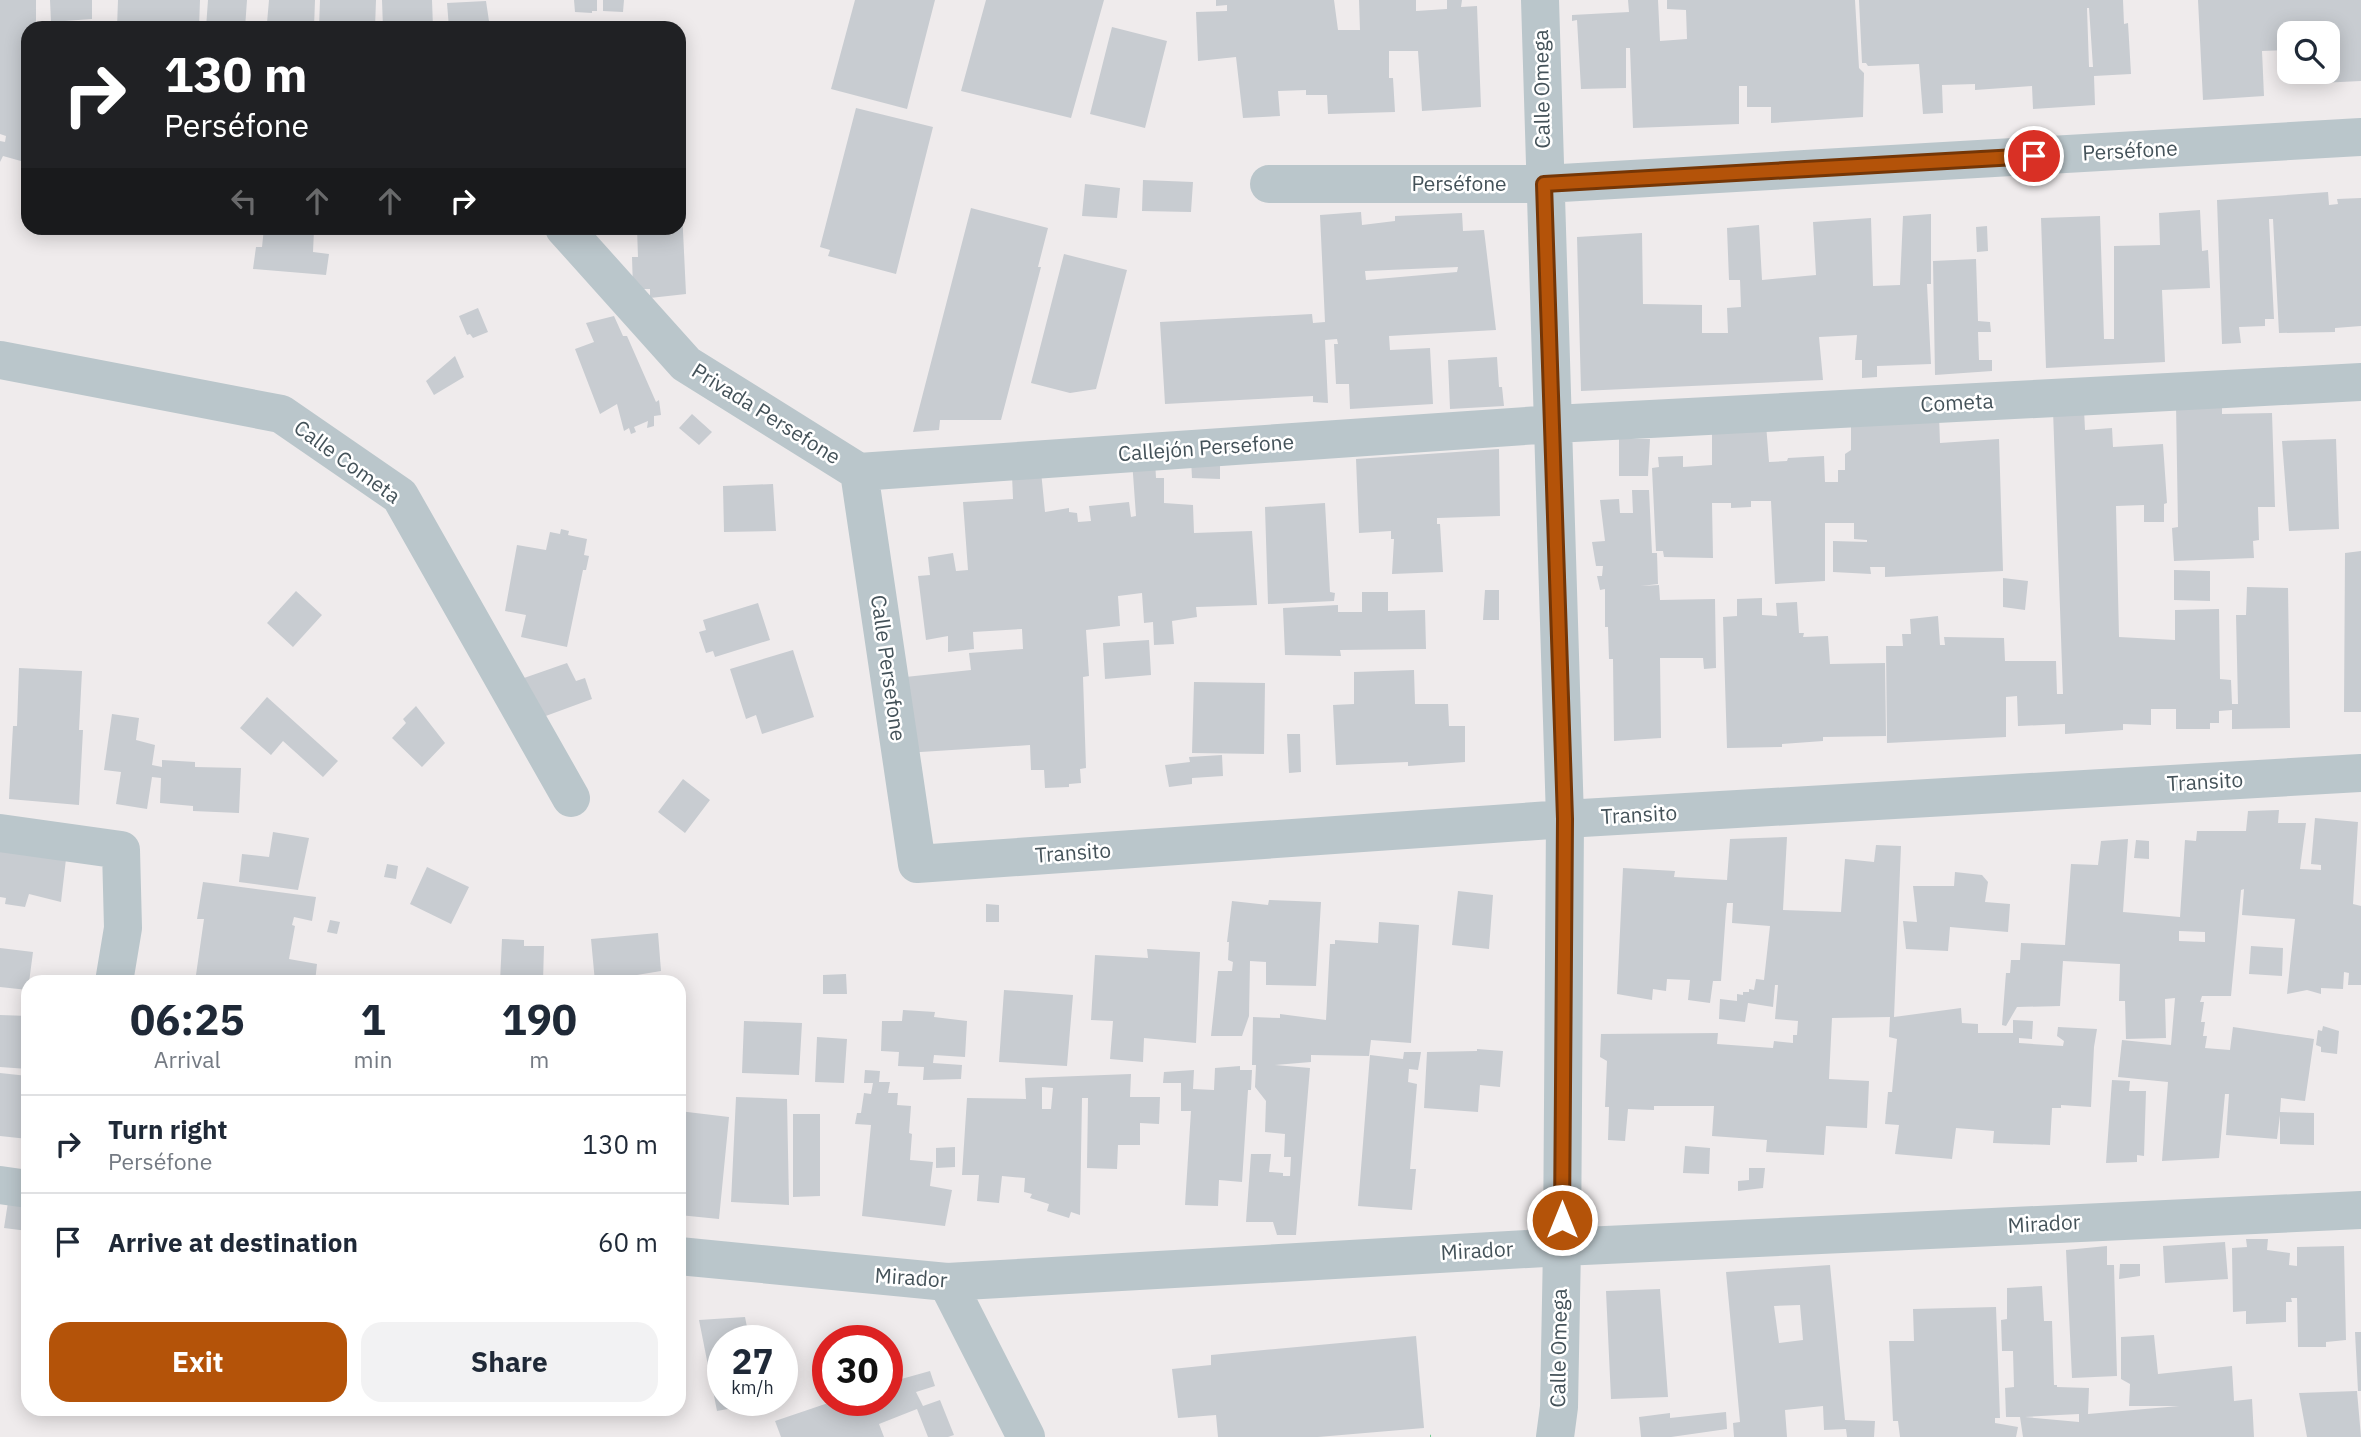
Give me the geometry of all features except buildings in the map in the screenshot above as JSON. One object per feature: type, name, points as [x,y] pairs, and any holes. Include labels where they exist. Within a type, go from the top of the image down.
[{"type":"street","name":"Calle Omega","points":[[1539,0],[1565,819],[1562,1247],[1559,1407],[1555,1437]]},
{"type":"street","name":"Perséfone","points":[[1269,184],[1544,184],[2361,137]]},
{"type":"street","name":"Privada Persefone","points":[[570,235],[686,364],[859,472]]},
{"type":"street","name":"Calle Cometa","points":[[0,360],[281,415],[400,496],[571,798]]},
{"type":"street","name":"Cometa","points":[[1554,424],[2361,382]]},
{"type":"street","name":"Callejón Persefone","points":[[859,472],[1554,424]]},
{"type":"street","name":"Calle Persefone","points":[[859,472],[917,864]]},
{"type":"street","name":"Transito","points":[[917,864],[1565,819],[2361,773]]},
{"type":"street","points":[[0,834],[121,850],[122,928],[115,975]]},
{"type":"street","points":[[0,1185],[21,1188]]},
{"type":"street","name":"Mirador","points":[[686,1257],[947,1282],[1562,1247],[2361,1210]]},
{"type":"street","points":[[947,1282],[1026,1437]]},
{"type":"route","points":[[1562,1220],[1565,819],[1544,184],[2034,156]]}]
